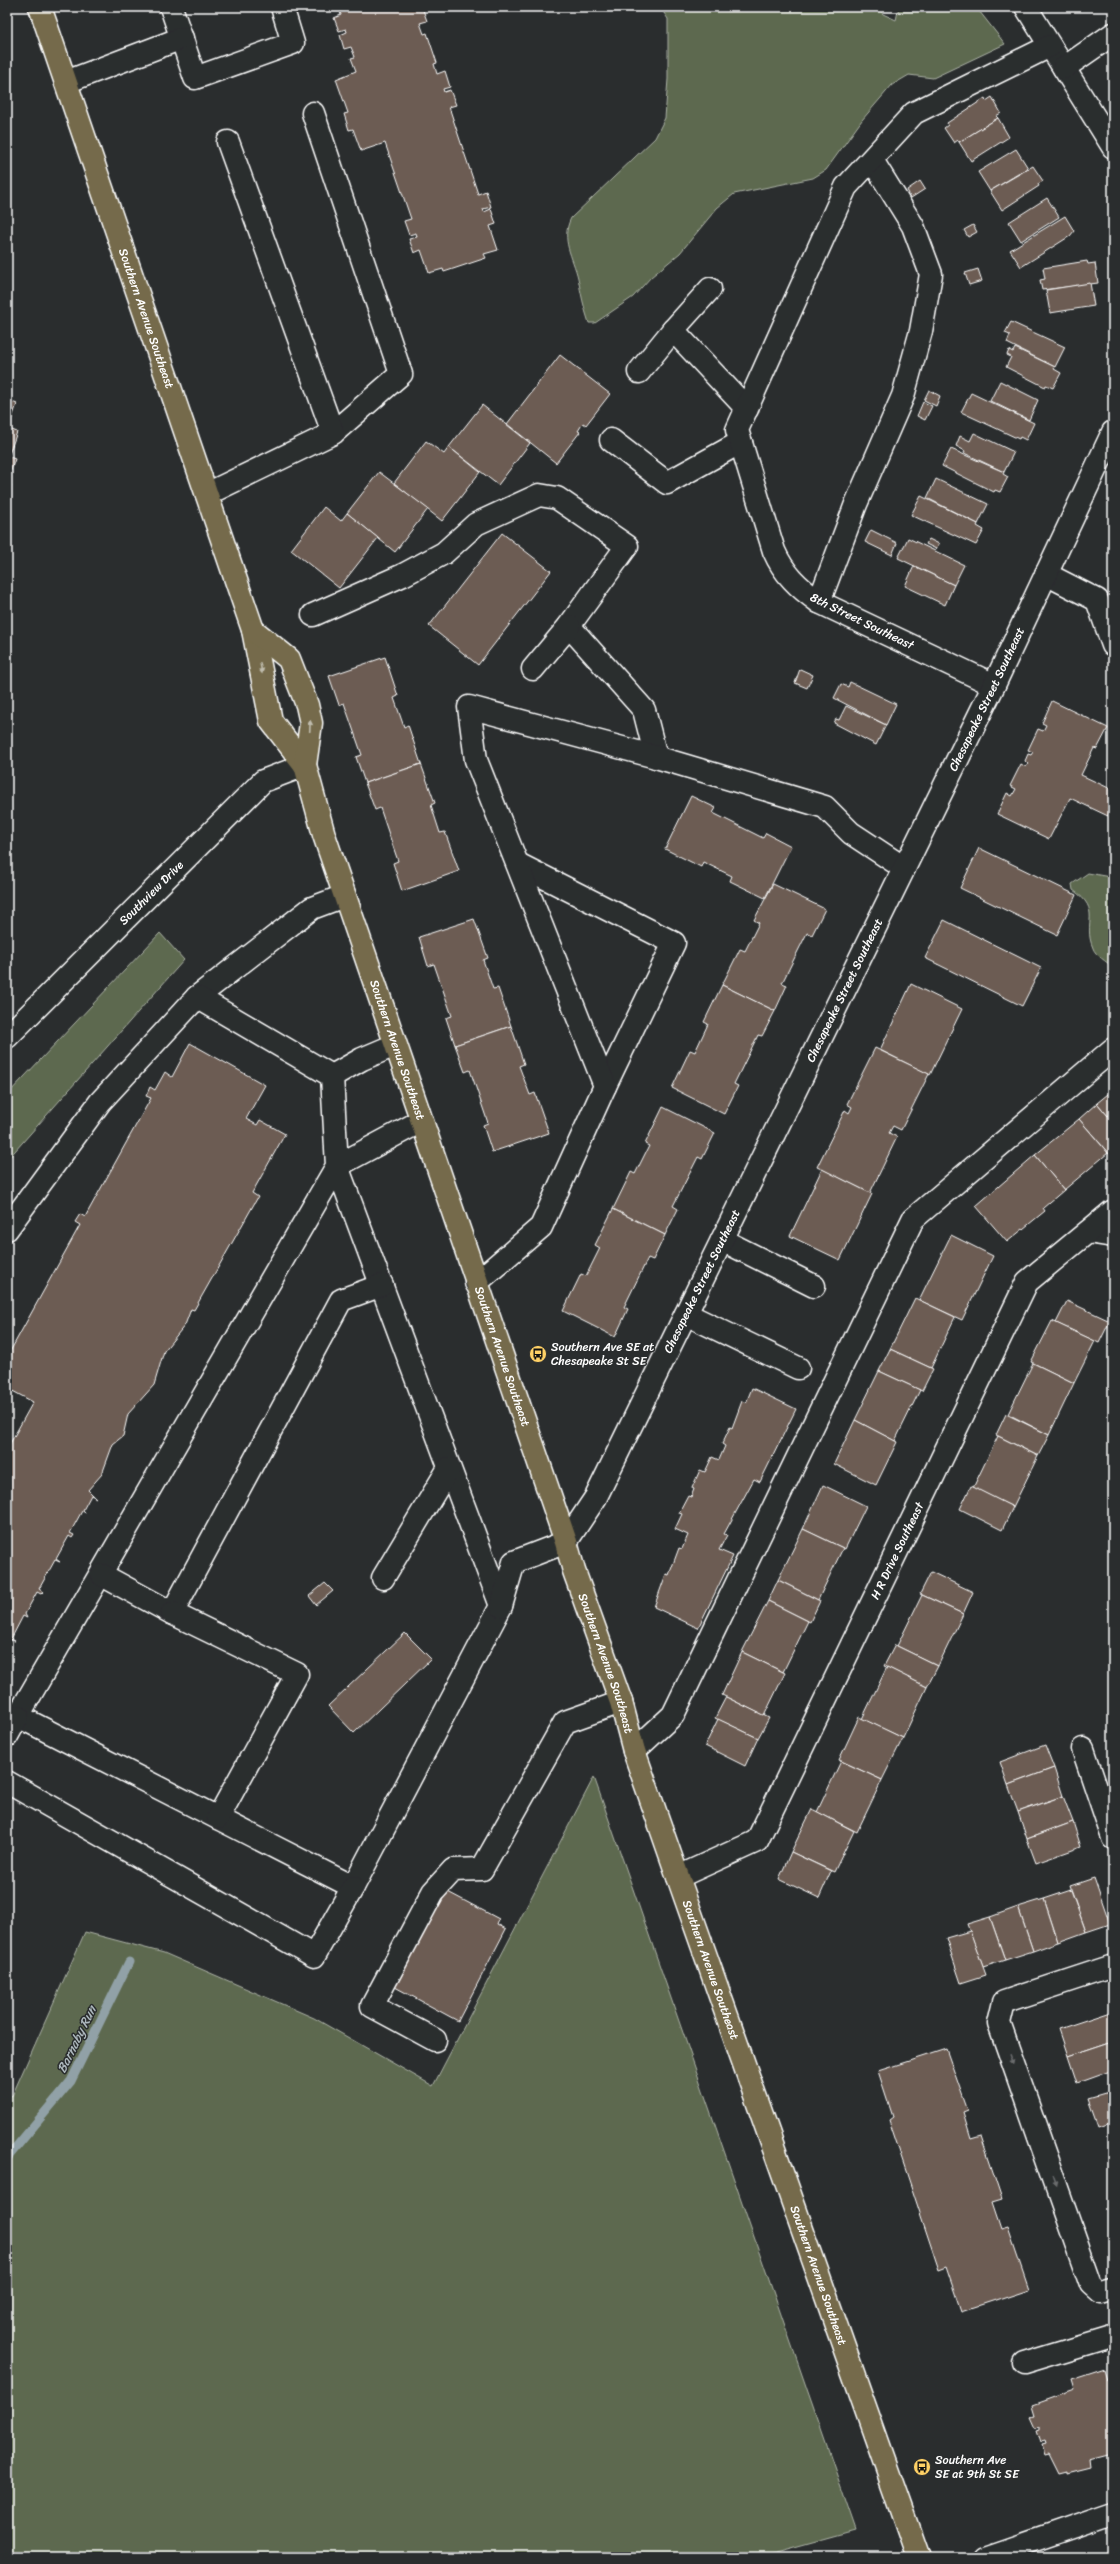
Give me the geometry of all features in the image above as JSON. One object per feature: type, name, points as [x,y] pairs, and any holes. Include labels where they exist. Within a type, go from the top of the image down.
[{"type":"main road","name":"Southern Avenue Southeast","points":[[40,7],[254,630],[271,721],[306,765]]},
{"type":"main road","name":"Southern Avenue Southeast","points":[[254,630],[289,658],[307,705],[311,723],[306,765],[324,835],[344,896],[566,1542],[574,1571],[621,1702],[634,1751],[918,2557]]},
{"type":"street","points":[[171,7],[195,78],[293,42],[282,7]]},
{"type":"street","points":[[1026,7],[1113,147]]},
{"type":"street","points":[[1064,68],[1113,34]]},
{"type":"street","points":[[66,82],[182,38]]},
{"type":"street","points":[[611,440],[667,483],[739,436],[747,409],[846,187],[914,113],[1050,46]]},
{"type":"street","points":[[207,494],[333,433],[401,374],[313,113]]},
{"type":"street","points":[[228,142],[333,433]]},
{"type":"street","points":[[819,602],[856,504],[903,396],[921,331],[931,274],[913,226],[872,160]]},
{"type":"street","points":[[639,372],[672,330],[710,289]]},
{"type":"street","points":[[672,330],[747,409]]},
{"type":"street","name":"Chesapeake Street Southeast","points":[[566,1542],[596,1497],[994,685],[1113,432]]},
{"type":"street","name":"8th Street Southeast","points":[[739,436],[779,562],[795,584],[819,602],[994,685]]},
{"type":"street","points":[[313,615],[403,575],[444,553],[476,524],[539,494],[557,498],[627,546],[569,626],[533,669]]},
{"type":"street","points":[[1046,574],[1097,600],[1113,644]]},
{"type":"street","points":[[569,626],[644,710],[656,757]]},
{"type":"street","points":[[605,1086],[476,760],[469,707],[656,757],[825,806],[852,833],[904,868]]},
{"type":"street","name":"Southview Drive","points":[[7,1037],[263,781],[306,765]]},
{"type":"street","points":[[476,1283],[541,1227],[605,1086],[674,943],[518,864]]},
{"type":"street","points":[[7,1229],[100,1102],[196,997],[312,908],[344,896]]},
{"type":"street","points":[[196,997],[332,1076]]},
{"type":"street","points":[[332,1076],[362,1059],[395,1045]]},
{"type":"street","points":[[634,1751],[673,1715],[913,1219],[1113,1049]]},
{"type":"street","points":[[332,1076],[337,1166],[501,1606]]},
{"type":"street","points":[[7,1736],[102,1575],[337,1166],[421,1121]]},
{"type":"street","name":"H R Drive Southeast","points":[[678,1877],[757,1841],[1027,1282],[1113,1211]]},
{"type":"street","points":[[1088,1232],[1113,1236]]},
{"type":"street","points":[[722,1240],[814,1286]]},
{"type":"street","points":[[172,1612],[341,1300],[382,1285]]},
{"type":"street","points":[[686,1314],[798,1368]]},
{"type":"street","points":[[383,1578],[450,1468]]},
{"type":"street","points":[[7,1782],[314,1956],[353,1888],[501,1606],[514,1562],[566,1542]]},
{"type":"street","points":[[102,1575],[172,1612],[297,1674],[218,1818]]},
{"type":"street","points":[[435,2040],[372,2006],[433,1892],[453,1870],[482,1869],[565,1722],[621,1702]]},
{"type":"street","points":[[18,1716],[353,1888]]},
{"type":"street","points":[[1083,1749],[1113,1838]]},
{"type":"street","points":[[1113,1966],[1004,2002],[999,2022],[1091,2285],[1100,2294],[1113,2289]]},
{"type":"street","points":[[1024,2363],[1113,2336]]},
{"type":"street","points":[[985,2557],[1113,2513]]},
{"type":"green space","points":[[660,7],[877,7],[883,14],[896,20],[899,7],[976,7],[1005,44],[933,78],[909,75],[892,85],[862,120],[826,170],[813,178],[734,194],[717,208],[680,253],[651,277],[633,297],[595,323],[589,323],[578,278],[568,248],[568,226],[571,218],[655,138],[665,118],[668,79],[668,19]]},
{"type":"green space","points":[[1113,872],[1113,967],[1094,951],[1089,931],[1090,911],[1082,897],[1073,890],[1072,884],[1088,873],[1110,877]]},
{"type":"green space","points":[[160,933],[184,960],[7,1160],[7,1095]]},
{"type":"green space","points":[[594,1777],[856,2530],[758,2557],[7,2557],[7,2094],[12,2096],[85,1932],[164,1953],[314,2018],[433,2086]]},
{"type":"building","points":[[339,7],[422,7],[427,21],[420,23],[424,34],[427,33],[437,63],[434,64],[437,74],[445,71],[450,87],[443,89],[444,92],[450,90],[456,105],[449,107],[478,194],[486,191],[491,207],[483,209],[484,212],[491,209],[496,224],[490,226],[498,250],[484,254],[486,258],[444,272],[443,269],[429,273],[421,250],[414,253],[409,239],[417,237],[416,233],[409,235],[404,221],[411,219],[385,143],[361,151],[353,129],[349,130],[344,114],[348,113],[336,79],[356,71],[351,58],[355,57],[351,47],[344,49],[340,35],[347,32],[346,29],[339,31],[334,18],[341,15]]},
{"type":"building","points":[[992,97],[1001,113],[996,116],[998,118],[959,142],[958,140],[954,143],[944,128],[948,125],[947,123],[985,98],[986,101]]},
{"type":"building","points":[[998,118],[1009,137],[971,161],[959,142]]},
{"type":"building","points":[[1016,149],[1028,168],[990,191],[978,172]]},
{"type":"building","points":[[1033,166],[1043,181],[1038,184],[1039,186],[1002,210],[990,191]]},
{"type":"building","points":[[920,181],[925,189],[911,198],[907,190]]},
{"type":"building","points":[[1047,198],[1059,217],[1021,241],[1009,222]]},
{"type":"building","points":[[1065,216],[1074,231],[1070,236],[1021,267],[1010,250]]},
{"type":"building","points":[[973,225],[977,232],[968,237],[964,230]]},
{"type":"building","points":[[1087,261],[1088,264],[1095,263],[1098,283],[1042,290],[1040,280],[1045,279],[1043,268]]},
{"type":"building","points":[[978,269],[982,281],[969,285],[965,273]]},
{"type":"building","points":[[1090,283],[1094,306],[1050,313],[1046,290]]},
{"type":"building","points":[[1011,322],[1065,347],[1055,367],[1007,343],[1010,335],[1005,333]]},
{"type":"building","points":[[1015,348],[1055,367],[1054,369],[1061,373],[1053,388],[1046,385],[1045,387],[1006,367],[1011,357],[1007,355],[1009,350],[1013,352]]},
{"type":"building","points":[[560,355],[610,394],[586,425],[583,423],[578,431],[580,432],[556,463],[507,424]]},
{"type":"building","points":[[1000,381],[1038,400],[1029,420],[990,401]]},
{"type":"building","points":[[929,390],[940,396],[936,406],[924,400]]},
{"type":"building","points":[[971,393],[1034,423],[1026,440],[1020,437],[1019,439],[961,412]]},
{"type":"building","points":[[7,400],[17,404],[8,429],[7,428]]},
{"type":"building","points":[[923,402],[932,406],[925,420],[917,416]]},
{"type":"building","points":[[482,405],[530,443],[498,485],[449,447]]},
{"type":"building","points":[[7,428],[17,432],[8,457],[7,456]]},
{"type":"building","points":[[974,433],[1014,452],[1004,472],[964,453],[965,451],[956,446],[960,436],[970,441]]},
{"type":"building","points":[[426,441],[444,454],[449,447],[480,472],[442,521],[394,483]]},
{"type":"building","points":[[951,449],[1004,472],[1003,474],[1008,477],[1000,492],[995,490],[994,492],[942,466]]},
{"type":"building","points":[[7,456],[15,459],[7,481]]},
{"type":"building","points":[[379,472],[428,509],[395,552],[347,513]]},
{"type":"building","points":[[936,479],[988,504],[978,524],[927,498]]},
{"type":"building","points":[[7,483],[11,485],[7,496]]},
{"type":"building","points":[[921,496],[978,524],[977,526],[984,530],[976,545],[911,515]]},
{"type":"building","points":[[324,507],[341,521],[347,513],[378,538],[339,588],[291,550]]},
{"type":"building","points":[[871,530],[897,543],[892,555],[865,542]]},
{"type":"building","points":[[502,533],[551,571],[478,665],[429,626]]},
{"type":"building","points":[[908,538],[964,565],[954,585],[898,558]]},
{"type":"building","points":[[929,539],[939,544],[936,549],[926,544]]},
{"type":"building","points":[[914,566],[954,585],[945,605],[905,586]]},
{"type":"building","points":[[385,657],[398,696],[394,698],[404,727],[408,725],[421,764],[365,783],[356,757],[362,755],[344,703],[339,705],[329,676]]},
{"type":"building","points":[[800,669],[813,675],[807,688],[795,683]]},
{"type":"building","points":[[850,682],[896,704],[886,725],[834,698],[841,684],[848,687]]},
{"type":"building","points":[[1052,701],[1108,728],[1097,749],[1094,748],[1081,775],[1113,790],[1113,805],[1108,816],[1070,798],[1049,839],[997,814],[1007,793],[1012,796],[1016,789],[1010,786],[1021,764],[1026,767],[1028,764],[1025,761],[1028,754],[1031,755],[1033,752],[1028,750],[1038,729],[1043,731],[1046,725],[1042,723]]},
{"type":"building","points":[[846,706],[886,725],[876,745],[834,723],[836,719],[839,720]]},
{"type":"building","points":[[421,764],[435,803],[431,805],[440,833],[445,832],[459,871],[402,891],[393,863],[398,861],[380,808],[375,810],[365,783]]},
{"type":"building","points":[[691,796],[716,808],[713,813],[763,838],[766,833],[791,846],[765,898],[730,881],[732,876],[703,862],[701,867],[665,849]]},
{"type":"building","points":[[979,848],[1076,895],[1057,935],[960,888]]},
{"type":"building","points":[[773,884],[825,909],[812,935],[807,933],[782,983],[787,985],[775,1011],[722,985],[740,949],[745,951],[759,923],[754,920]]},
{"type":"building","points":[[474,919],[488,958],[483,960],[493,989],[498,988],[511,1026],[455,1045],[446,1018],[452,1016],[434,964],[428,966],[419,937]]},
{"type":"building","points":[[944,920],[1041,968],[1022,1006],[925,958]]},
{"type":"building","points":[[911,984],[962,1009],[930,1075],[880,1050]]},
{"type":"building","points":[[722,985],[775,1011],[762,1036],[758,1035],[734,1084],[738,1086],[724,1114],[672,1088],[690,1050],[695,1052],[708,1024],[704,1022]]},
{"type":"building","points":[[511,1026],[524,1064],[519,1066],[530,1095],[535,1093],[549,1133],[492,1152],[483,1125],[488,1123],[470,1070],[465,1072],[455,1045]]},
{"type":"building","points":[[190,1043],[265,1085],[246,1119],[257,1125],[260,1120],[285,1134],[252,1193],[258,1197],[194,1310],[191,1309],[185,1325],[164,1351],[154,1385],[128,1414],[123,1436],[113,1444],[102,1474],[88,1490],[96,1498],[91,1495],[83,1510],[86,1513],[82,1511],[70,1533],[74,1535],[72,1538],[69,1536],[56,1559],[60,1562],[55,1560],[39,1589],[43,1592],[41,1594],[37,1592],[25,1614],[27,1618],[23,1616],[11,1639],[15,1641],[10,1640],[7,1646],[7,1449],[33,1402],[7,1388],[7,1357],[80,1225],[75,1222],[80,1214],[85,1217],[151,1098],[146,1096],[150,1087],[155,1090],[165,1072],[172,1077]]},
{"type":"building","points":[[875,1048],[929,1074],[901,1130],[893,1126],[889,1133],[897,1137],[870,1193],[817,1167],[845,1110],[849,1113],[852,1107],[847,1104]]},
{"type":"building","points":[[1113,1090],[1113,1122],[1097,1103]]},
{"type":"building","points":[[1097,1103],[1113,1122],[1113,1153],[1110,1155],[1079,1119]]},
{"type":"building","points":[[663,1107],[715,1133],[702,1159],[698,1157],[673,1206],[678,1209],[665,1235],[613,1209],[631,1172],[635,1174],[649,1146],[645,1144]]},
{"type":"building","points":[[1079,1119],[1108,1153],[1064,1190],[1035,1155]]},
{"type":"building","points":[[1035,1155],[1064,1190],[1043,1208],[1045,1211],[1007,1242],[976,1206]]},
{"type":"building","points":[[822,1169],[872,1194],[840,1260],[790,1236]]},
{"type":"building","points":[[613,1209],[665,1235],[653,1260],[648,1258],[624,1307],[628,1309],[615,1337],[563,1311],[581,1274],[586,1276],[600,1248],[595,1245]]},
{"type":"building","points":[[951,1235],[993,1256],[962,1320],[919,1300]]},
{"type":"building","points":[[915,1298],[955,1317],[931,1368],[890,1349]]},
{"type":"building","points":[[1067,1301],[1110,1321],[1099,1343],[1056,1323]]},
{"type":"building","points":[[1052,1321],[1095,1341],[1074,1383],[1031,1362]]},
{"type":"building","points":[[890,1349],[933,1369],[922,1391],[879,1371]]},
{"type":"building","points":[[1033,1363],[1074,1383],[1049,1435],[1008,1414]]},
{"type":"building","points":[[879,1371],[920,1390],[895,1441],[855,1420]]},
{"type":"building","points":[[752,1388],[796,1409],[760,1482],[754,1479],[724,1534],[727,1535],[719,1550],[733,1556],[698,1628],[654,1607],[666,1574],[669,1575],[679,1548],[682,1549],[688,1535],[675,1529],[682,1514],[679,1513],[688,1496],[691,1497],[694,1489],[692,1488],[700,1470],[705,1472],[712,1457],[719,1460],[725,1446],[722,1444],[730,1427],[732,1428],[742,1401],[746,1403]]},
{"type":"building","points":[[1006,1414],[1049,1435],[1038,1456],[996,1435]]},
{"type":"building","points":[[855,1420],[897,1442],[876,1485],[834,1464]]},
{"type":"building","points":[[998,1436],[1038,1456],[1013,1507],[973,1488]]},
{"type":"building","points":[[823,1485],[866,1506],[845,1549],[803,1529]]},
{"type":"building","points":[[971,1486],[1013,1507],[1002,1530],[960,1509]]},
{"type":"building","points":[[803,1529],[843,1548],[818,1600],[778,1580]]},
{"type":"building","points":[[931,1572],[973,1592],[963,1614],[920,1594]]},
{"type":"building","points":[[778,1580],[820,1601],[810,1622],[768,1601]]},
{"type":"building","points":[[325,1583],[333,1591],[316,1605],[309,1596]]},
{"type":"building","points":[[922,1595],[963,1614],[938,1666],[897,1646]]},
{"type":"building","points":[[768,1601],[808,1621],[783,1672],[742,1652]]},
{"type":"building","points":[[405,1633],[431,1659],[354,1733],[328,1706]]},
{"type":"building","points":[[895,1645],[938,1666],[927,1687],[884,1666]]},
{"type":"building","points":[[742,1652],[785,1673],[764,1716],[722,1695]]},
{"type":"building","points":[[887,1667],[927,1687],[903,1738],[862,1719]]},
{"type":"building","points":[[726,1697],[769,1718],[758,1738],[715,1718]]},
{"type":"building","points":[[859,1717],[903,1738],[882,1780],[839,1760]]},
{"type":"building","points":[[718,1719],[758,1738],[745,1766],[705,1746]]},
{"type":"building","points":[[1045,1745],[1054,1768],[1008,1785],[1000,1762]]},
{"type":"building","points":[[841,1761],[882,1780],[857,1832],[817,1812]]},
{"type":"building","points":[[1054,1768],[1063,1796],[1018,1812],[1008,1785]]},
{"type":"building","points":[[1063,1796],[1073,1822],[1027,1839],[1018,1812]]},
{"type":"building","points":[[812,1809],[854,1831],[834,1872],[791,1852]]},
{"type":"building","points":[[1073,1822],[1081,1847],[1036,1863],[1027,1839]]},
{"type":"building","points":[[791,1852],[831,1871],[819,1898],[779,1879]]},
{"type":"building","points":[[1094,1878],[1110,1924],[1086,1932],[1070,1886]]},
{"type":"building","points":[[1071,1890],[1086,1932],[1058,1942],[1044,1899]]},
{"type":"building","points":[[446,1891],[499,1919],[497,1924],[506,1929],[458,2021],[395,1987]]},
{"type":"building","points":[[1044,1899],[1058,1942],[1033,1951],[1018,1907]]},
{"type":"building","points":[[1018,1907],[1033,1951],[1005,1960],[990,1917]]},
{"type":"building","points":[[990,1917],[1005,1960],[983,1967],[967,1924]]},
{"type":"building","points":[[970,1931],[986,1975],[961,1983],[946,1938]]},
{"type":"building","points":[[1110,2012],[1113,2022],[1113,2041],[1068,2056],[1059,2029]]},
{"type":"building","points":[[1113,2041],[1113,2070],[1077,2083],[1068,2056]]},
{"type":"building","points":[[946,2049],[968,2111],[963,2113],[971,2139],[981,2136],[1002,2199],[992,2202],[1001,2229],[1008,2227],[1029,2289],[962,2311],[947,2267],[939,2270],[889,2120],[893,2117],[878,2071]]},
{"type":"building","points":[[1113,2091],[1113,2121],[1099,2126],[1089,2098]]},
{"type":"building","points":[[1106,2369],[1109,2379],[1113,2377],[1113,2454],[1090,2460],[1091,2468],[1067,2474],[1067,2472],[1059,2474],[1049,2454],[1045,2455],[1042,2445],[1046,2444],[1045,2441],[1041,2442],[1037,2430],[1040,2429],[1040,2426],[1036,2427],[1031,2416],[1036,2415],[1033,2405],[1075,2390],[1072,2380]]},
{"type":"waterway","name":"Barnaby Run","points":[[7,2158],[71,2081],[129,1962]]},
{"type":"place","name":"Southern Ave SE at Chesapeake St SE","points":[[538,1354]]},
{"type":"place","name":"Southern Ave SE at 9th St SE","points":[[922,2467]]}]
